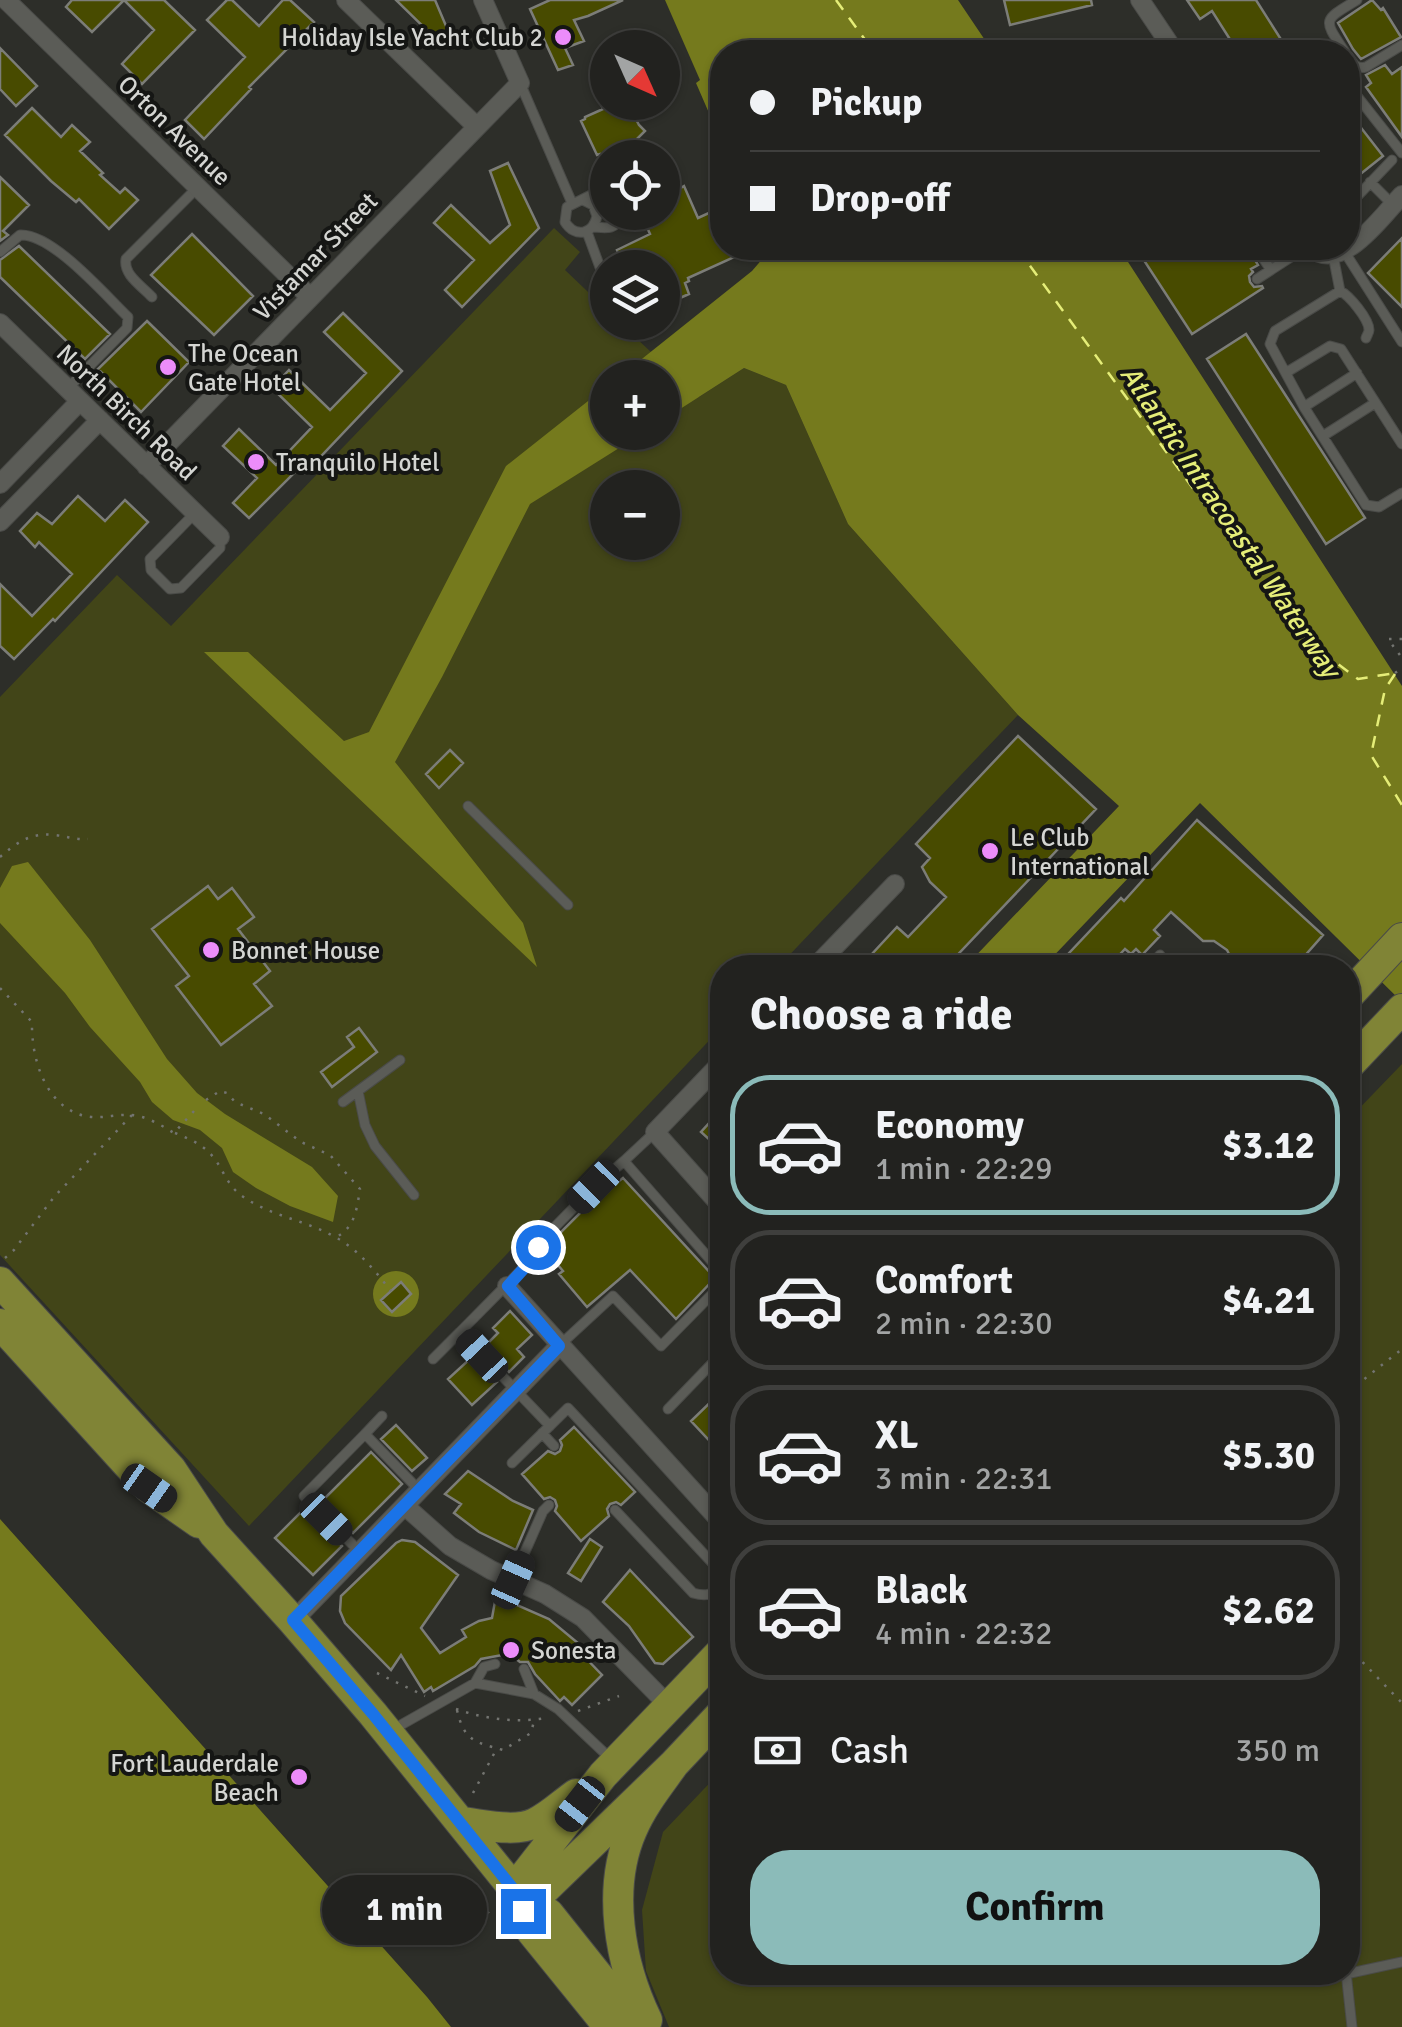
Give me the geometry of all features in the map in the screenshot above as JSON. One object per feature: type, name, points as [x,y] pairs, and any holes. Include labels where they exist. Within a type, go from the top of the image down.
[{"type":"main road","points":[[1360,983],[1402,938]]},
{"type":"main road","points":[[1360,1053],[1402,1009]]},
{"type":"main road","points":[[2,1270],[171,1469],[214,1534],[293,1620],[460,1822],[504,1899],[609,2027]]},
{"type":"main road","points":[[0,1324],[149,1488],[214,1534]]},
{"type":"main road","points":[[504,1899],[609,1768],[710,1663]]},
{"type":"main road","points":[[504,1899],[546,1888],[710,1725]]},
{"type":"main road","points":[[651,2027],[626,1966],[619,1910],[622,1861],[646,1804],[674,1764]]},
{"type":"main road","points":[[460,1822],[513,1827],[536,1822],[609,1768]]},
{"type":"main road","points":[[504,1899],[549,1914],[639,2027]]},
{"type":"street","name":"Orton Avenue","points":[[6,0],[310,297]]},
{"type":"street","points":[[346,0],[477,126]]},
{"type":"street","points":[[483,0],[520,83]]},
{"type":"street","points":[[1140,0],[1166,40]]},
{"type":"street","name":"Vistamar Street","points":[[146,466],[520,83]]},
{"type":"street","points":[[1360,235],[1398,200]]},
{"type":"street","name":"North Birch Road","points":[[0,323],[220,537]]},
{"type":"street","points":[[0,484],[74,395]]},
{"type":"street","points":[[1,519],[100,420]]},
{"type":"street","points":[[827,955],[896,884]]},
{"type":"street","points":[[710,1075],[655,1132],[710,1194]]},
{"type":"street","points":[[508,1286],[710,1510]]},
{"type":"street","points":[[293,1620],[559,1346]]},
{"type":"street","points":[[405,1506],[450,1546],[545,1594],[583,1618],[669,1706]]},
{"type":"lane","points":[[1337,40],[1328,21],[1357,0]]},
{"type":"lane","points":[[1360,68],[1402,45]]},
{"type":"lane","points":[[520,83],[577,202]]},
{"type":"lane","points":[[1360,101],[1402,153]]},
{"type":"lane","points":[[1360,193],[1392,160]]},
{"type":"lane","points":[[1370,182],[1398,200]]},
{"type":"lane","points":[[152,297],[127,272],[126,260],[198,188]]},
{"type":"lane","points":[[590,196],[567,207],[564,216],[567,226],[575,232],[590,229]]},
{"type":"lane","points":[[577,202],[590,204]]},
{"type":"lane","points":[[0,252],[20,234],[34,236],[64,254],[128,317],[127,328],[74,395]]},
{"type":"lane","points":[[1264,260],[1271,270]]},
{"type":"lane","points":[[1257,279],[1288,260]]},
{"type":"lane","points":[[1340,291],[1344,260]]},
{"type":"lane","points":[[1352,260],[1402,342]]},
{"type":"lane","points":[[1340,291],[1352,299],[1368,325],[1366,338]]},
{"type":"lane","points":[[1340,291],[1275,331],[1270,344],[1304,408],[1366,505],[1380,508],[1402,493]]},
{"type":"lane","points":[[1287,372],[1330,346],[1341,349],[1402,444]]},
{"type":"lane","points":[[1304,408],[1357,374]]},
{"type":"lane","points":[[1323,436],[1376,403]]},
{"type":"lane","points":[[195,513],[150,559],[151,570],[170,589],[181,588],[220,548],[220,537]]},
{"type":"lane","points":[[468,806],[568,904]]},
{"type":"lane","points":[[343,1102],[400,1060]]},
{"type":"lane","points":[[358,1091],[365,1125],[375,1146],[414,1195]]},
{"type":"lane","points":[[434,1359],[537,1254],[540,1242],[655,1132]]},
{"type":"lane","points":[[624,1162],[710,1259]]},
{"type":"lane","points":[[559,1346],[612,1296],[661,1346],[710,1296]]},
{"type":"lane","points":[[460,1332],[546,1429],[554,1446]]},
{"type":"lane","points":[[668,1409],[710,1366]]},
{"type":"lane","points":[[512,1463],[568,1408],[710,1559]]},
{"type":"lane","points":[[360,1552],[304,1496],[382,1416]]},
{"type":"lane","points":[[364,1434],[420,1491]]},
{"type":"lane","points":[[513,1580],[549,1504]]},
{"type":"lane","points":[[615,1510],[693,1593],[710,1594]]},
{"type":"lane","points":[[388,1733],[475,1682],[484,1668],[495,1664]]},
{"type":"lane","points":[[524,1670],[534,1694]]},
{"type":"lane","points":[[475,1682],[534,1694],[564,1715],[609,1768]]},
{"type":"lane","points":[[1360,1970],[1402,1962]]},
{"type":"lane","points":[[1347,1985],[1352,2027]]},
{"type":"path","points":[[1402,639],[1388,639],[1402,658]]},
{"type":"path","points":[[1396,673],[1402,668]]},
{"type":"path","points":[[0,857],[34,835],[88,838]]},
{"type":"path","points":[[0,988],[32,1022],[36,1065],[52,1094],[69,1111],[89,1117],[133,1115],[199,1143],[215,1158],[227,1182],[241,1195],[264,1209],[336,1237],[355,1250],[391,1291]]},
{"type":"path","points":[[206,1099],[220,1091],[227,1092],[235,1102],[264,1114],[341,1165],[360,1189],[357,1213],[345,1232],[336,1237]]},
{"type":"path","points":[[174,1133],[194,1111]]},
{"type":"path","points":[[2,1270],[54,1197],[133,1115]]},
{"type":"path","points":[[1360,1382],[1402,1348]]},
{"type":"path","points":[[1360,1659],[1402,1703]]},
{"type":"path","points":[[376,1674],[456,1709],[525,1722],[564,1715],[619,1696]]},
{"type":"path","points":[[456,1709],[472,1742],[502,1750],[531,1733],[534,1720]]},
{"type":"path","points":[[473,1793],[497,1748]]},
{"type":"path","points":[[478,1920],[504,1899]]},
{"type":"green space","points":[[554,228],[580,252],[565,270],[590,294],[590,340],[638,340],[660,360],[590,360],[590,450],[680,450],[680,379],[699,397],[744,368],[786,385],[848,524],[1018,715],[789,955],[710,955],[710,1040],[249,1526],[0,1255],[0,697],[117,575],[171,626]]},
{"type":"green space","points":[[1402,1064],[1402,2027],[669,2027],[646,1971],[642,1910],[663,1832],[710,1783],[710,1985],[1360,1985],[1360,1108]]},
{"type":"water","points":[[665,0],[958,0],[985,40],[710,40],[710,115],[696,83],[700,80]]},
{"type":"water","name":"Atlantic Intracoastal Waterway","points":[[761,260],[1127,260],[1402,686],[1402,1002],[1360,961],[1360,955],[1354,955],[1200,803],[1054,955],[976,955],[1119,806],[1018,715],[848,524],[786,385],[744,368],[680,409],[680,360],[641,360],[666,340],[680,340],[680,328]]},
{"type":"water","points":[[590,399],[590,450],[616,450],[530,504],[395,762],[523,923],[537,967],[204,652],[248,652],[344,741],[369,732],[506,466]]},
{"type":"water","points":[[28,862],[90,940],[167,1059],[197,1093],[225,1114],[312,1167],[338,1196],[333,1222],[256,1188],[233,1172],[222,1148],[200,1130],[173,1120],[152,1102],[140,1082],[65,993],[0,923],[0,888],[12,866]]},
{"type":"water","points":[[396,1271],[412,1278],[419,1294],[412,1310],[396,1317],[380,1310],[373,1294],[380,1278]]},
{"type":"water","points":[[0,1519],[427,1997],[451,2027],[0,2027]]},
{"type":"building","points":[[72,0],[124,0],[92,32],[66,7]]},
{"type":"building","points":[[124,0],[164,0],[195,30],[142,84],[122,64],[154,30]]},
{"type":"building","points":[[227,0],[232,0],[259,26],[283,0],[290,0],[314,22],[204,139],[185,120],[245,57],[207,20]]},
{"type":"building","points":[[396,0],[435,0],[452,40],[443,46]]},
{"type":"building","name":"Holiday Isle Yacht Club 2","points":[[550,0],[623,0],[574,20],[584,41],[565,48],[573,65],[558,70],[530,9]]},
{"type":"building","points":[[1004,0],[1091,0],[1092,5],[1010,25]]},
{"type":"building","points":[[1187,0],[1256,0],[1281,40],[1230,40],[1212,11],[1200,19]]},
{"type":"building","points":[[1372,0],[1383,8],[1401,37],[1361,59],[1360,40],[1348,40],[1338,23]]},
{"type":"building","points":[[0,48],[37,86],[16,106],[0,89]]},
{"type":"building","points":[[1385,65],[1392,74],[1402,67],[1402,137],[1366,87],[1371,83],[1366,75]]},
{"type":"building","points":[[32,108],[61,137],[72,125],[90,142],[80,151],[103,173],[100,175],[120,193],[125,188],[138,200],[109,229],[79,199],[76,202],[51,181],[5,135]]},
{"type":"building","points":[[585,117],[636,120],[645,131],[636,140],[590,140],[581,121]]},
{"type":"building","points":[[1360,126],[1383,156],[1360,174]]},
{"type":"building","points":[[508,163],[539,228],[462,307],[445,290],[474,260],[434,223],[451,205],[490,243],[510,225],[490,171]]},
{"type":"building","points":[[0,177],[29,205],[3,231],[8,235],[0,241]]},
{"type":"building","points":[[684,186],[698,218],[710,212],[710,260],[728,260],[688,278],[685,283],[689,294],[680,298],[680,250],[617,250],[650,234],[648,230],[680,230],[680,188]]},
{"type":"building","points":[[192,234],[253,296],[214,335],[151,275]]},
{"type":"building","points":[[1402,238],[1402,307],[1368,273]]},
{"type":"building","points":[[19,246],[110,334],[85,359],[0,277],[0,260]]},
{"type":"building","points":[[1144,260],[1255,260],[1258,265],[1251,269],[1250,282],[1263,288],[1192,334]]},
{"type":"building","points":[[343,313],[402,371],[305,473],[300,467],[249,518],[233,503],[257,478],[223,446],[239,429],[276,465],[312,427],[272,388],[289,370],[330,410],[366,373],[324,332]]},
{"type":"building","name":"The Ocean Gate Hotel","points":[[147,321],[189,362],[141,412],[98,369]]},
{"type":"building","points":[[1246,334],[1365,518],[1326,544],[1207,359]]},
{"type":"building","points":[[78,496],[105,521],[125,500],[148,522],[14,659],[0,646],[0,584],[32,616],[72,574],[39,542],[35,547],[20,531],[37,513],[52,524]]},
{"type":"building","name":"Le Club International","points":[[1018,736],[1096,809],[957,955],[871,955],[897,927],[908,937],[946,897],[930,882],[922,867],[930,858],[916,844]]},
{"type":"building","points":[[450,750],[463,763],[439,788],[426,774]]},
{"type":"building","points":[[1197,820],[1323,935],[1305,955],[1230,955],[1214,941],[1203,941],[1171,912],[1154,930],[1160,936],[1142,955],[1136,949],[1131,954],[1125,949],[1119,955],[1067,955],[1121,898],[1124,901]]},
{"type":"building","name":"Bonnet House","points":[[208,886],[218,899],[232,888],[254,917],[238,929],[270,971],[254,984],[272,1006],[221,1045],[176,986],[189,976],[152,929]]},
{"type":"building","points":[[359,1028],[377,1052],[332,1087],[321,1072],[354,1047],[347,1037]]},
{"type":"building","points":[[710,1122],[710,1140],[701,1132]]},
{"type":"building","points":[[623,1178],[710,1273],[710,1283],[676,1319],[630,1270],[587,1307],[559,1274],[563,1271],[546,1251],[547,1246],[591,1202]]},
{"type":"building","points":[[401,1282],[411,1294],[392,1312],[381,1300]]},
{"type":"building","points":[[510,1311],[532,1335],[517,1349],[524,1357],[509,1372],[485,1346],[498,1333],[493,1328]]},
{"type":"building","points":[[472,1357],[497,1382],[472,1405],[448,1379]]},
{"type":"building","points":[[710,1403],[710,1441],[691,1421]]},
{"type":"building","points":[[396,1425],[427,1458],[412,1471],[381,1439]]},
{"type":"building","points":[[574,1427],[635,1492],[621,1505],[610,1504],[609,1516],[581,1541],[555,1511],[555,1500],[544,1499],[522,1474],[548,1451],[560,1451],[560,1440]]},
{"type":"building","points":[[371,1452],[402,1484],[353,1533],[321,1502]]},
{"type":"building","points":[[468,1471],[533,1510],[516,1550],[479,1532],[454,1513],[461,1504],[445,1494]]},
{"type":"building","points":[[305,1508],[342,1546],[313,1575],[275,1538]]},
{"type":"building","points":[[590,1539],[602,1547],[581,1581],[568,1573]]},
{"type":"building","points":[[402,1540],[415,1542],[458,1575],[421,1628],[440,1653],[466,1637],[462,1630],[492,1618],[496,1596],[549,1619],[579,1644],[576,1648],[602,1675],[572,1705],[564,1697],[560,1701],[528,1662],[502,1655],[481,1659],[433,1691],[431,1687],[424,1692],[401,1655],[391,1670],[345,1623],[340,1611],[341,1596]]},
{"type":"building","points":[[630,1570],[693,1637],[663,1664],[655,1663],[629,1626],[603,1602]]},
{"type":"ferry route","points":[[836,0],[865,40]]},
{"type":"ferry route","points":[[1026,260],[1301,636],[1358,679],[1395,673]]},
{"type":"ferry route","points":[[1395,674],[1385,689],[1371,755],[1402,805]]},
{"type":"place","name":"Holiday Isle Yacht Club 2","points":[[563,37]]},
{"type":"place","name":"The Ocean Gate Hotel","points":[[168,367]]},
{"type":"place","name":"Tranquilo Hotel","points":[[256,462]]},
{"type":"place","name":"Le Club International","points":[[990,851]]},
{"type":"place","name":"Bonnet House","points":[[211,950]]},
{"type":"place","name":"Sonesta","points":[[511,1650]]},
{"type":"place","name":"Fort Lauderdale Beach","points":[[299,1777]]},
{"type":"route","points":[[523,1911],[514,1890],[293,1620],[559,1346],[508,1286],[537,1254],[538,1247]]}]
